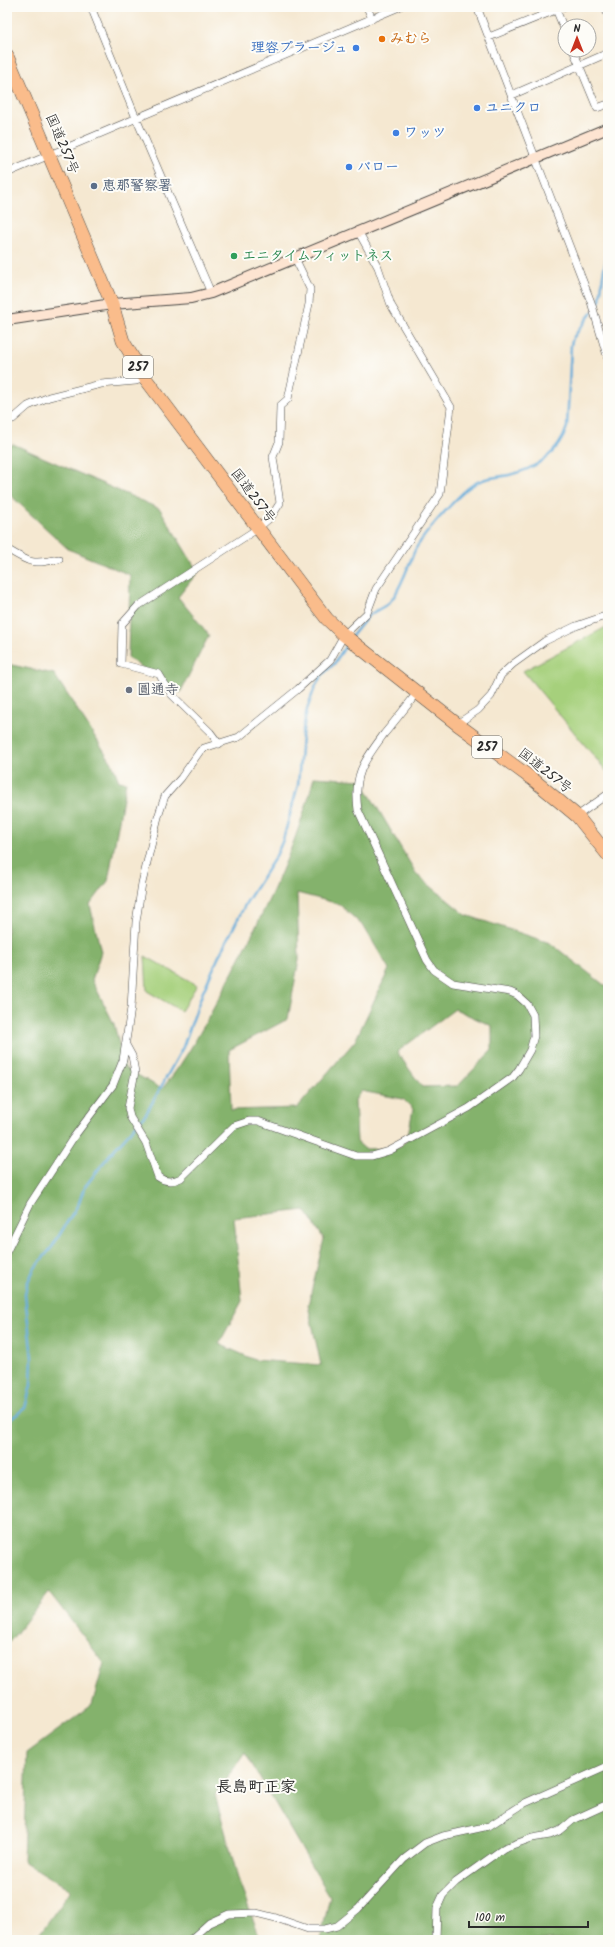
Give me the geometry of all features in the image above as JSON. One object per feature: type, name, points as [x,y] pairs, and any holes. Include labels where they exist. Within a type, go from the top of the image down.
[{"type":"highway","name":"国道257号","points":[[7,56],[112,304],[123,341],[145,378],[257,529],[327,620],[358,647],[535,782],[577,816],[608,855]]},
{"type":"street","points":[[91,7],[136,118],[211,293]]},
{"type":"street","points":[[367,7],[372,18]]},
{"type":"street","points":[[7,173],[398,7]]},
{"type":"street","points":[[477,7],[512,95],[590,302],[608,359]]},
{"type":"street","points":[[605,7],[608,15]]},
{"type":"street","points":[[489,37],[558,8],[561,18]]},
{"type":"street","points":[[512,95],[608,53]]},
{"type":"street","points":[[576,58],[597,108],[608,104]]},
{"type":"street","points":[[7,320],[112,304],[191,298],[211,293],[608,128]]},
{"type":"street","points":[[7,1251],[30,1204],[73,1138],[113,1085],[123,1060],[131,1008],[136,922],[142,883],[158,817],[165,796],[181,778],[200,751],[204,748],[239,737],[298,689],[330,660],[344,635],[367,613],[376,589],[440,494],[451,407],[391,305],[378,267],[358,232]]},
{"type":"street","points":[[219,744],[210,732],[171,694],[159,674],[121,664],[122,624],[138,606],[257,529],[270,517],[280,503],[273,457],[279,442],[280,406],[288,400],[309,304],[310,289],[295,258]]},
{"type":"street","points":[[7,421],[13,419],[28,406],[49,397],[101,384],[136,381],[145,378]]},
{"type":"street","points":[[7,549],[32,563],[59,559]]},
{"type":"street","points":[[457,724],[478,710],[491,696],[501,675],[512,664],[545,641],[576,626],[608,615]]},
{"type":"street","points":[[126,1045],[132,1056],[135,1072],[128,1104],[130,1117],[146,1143],[158,1177],[166,1181],[176,1181],[181,1178],[234,1126],[249,1121],[258,1121],[356,1156],[372,1156],[389,1151],[469,1108],[506,1083],[519,1070],[530,1050],[534,1036],[534,1022],[531,1009],[517,995],[452,983],[434,970],[424,953],[358,810],[357,796],[359,773],[366,759],[417,693]]},
{"type":"street","points":[[577,816],[608,794]]},
{"type":"street","points":[[190,1940],[209,1924],[229,1914],[256,1913],[276,1918],[308,1930],[326,1930],[337,1926],[358,1909],[404,1859],[425,1843],[443,1836],[489,1826],[525,1803],[608,1766]]},
{"type":"street","points":[[436,1940],[437,1908],[443,1895],[456,1882],[509,1846],[532,1838],[550,1835],[561,1830],[573,1820],[608,1804]]},
{"type":"green space","points":[[13,444],[160,509],[198,572],[178,597],[209,635],[180,693],[128,658],[130,575],[68,549],[7,492],[7,448]]},
{"type":"green space","points":[[608,626],[608,773],[523,671]]},
{"type":"green space","points":[[7,664],[54,674],[112,763],[119,781],[126,782],[108,881],[90,905],[101,952],[92,980],[114,1024],[125,1068],[162,1089],[180,1065],[197,1038],[265,909],[298,831],[314,777],[361,780],[417,875],[466,915],[550,943],[608,988],[608,1940],[320,1940],[330,1896],[245,1753],[215,1795],[240,1885],[261,1940],[35,1940],[71,1890],[23,1861],[27,1753],[92,1705],[104,1663],[49,1592],[7,1645]],"holes":[[[297,893],[339,904],[364,927],[389,969],[355,1041],[297,1108],[231,1110],[229,1050],[288,1019],[299,959]],[[455,1009],[492,1026],[492,1050],[458,1086],[422,1087],[397,1052]],[[361,1091],[403,1099],[413,1109],[407,1140],[398,1148],[365,1149],[357,1142],[355,1100]],[[305,1210],[324,1239],[308,1305],[321,1365],[255,1360],[219,1344],[242,1301],[234,1218]]]},
{"type":"green space","points":[[145,956],[197,985],[181,1011],[147,991]]},
{"type":"waterway","points":[[595,308],[600,300],[608,248]]},
{"type":"waterway","points":[[352,636],[369,615],[388,604],[393,598],[419,543],[457,498],[471,486],[480,481],[509,475],[528,469],[545,459],[558,445],[567,427],[571,345],[573,338],[592,312]]},
{"type":"waterway","points":[[7,1422],[25,1408],[31,1385],[32,1358],[25,1295],[27,1284],[34,1269],[52,1247],[79,1203],[84,1188],[111,1153],[146,1114],[183,1047],[202,994],[219,956],[246,903],[276,856],[283,840],[298,785],[302,735],[307,709],[315,687],[322,675],[334,664],[348,642]]},
{"type":"place","name":"みむら","points":[[382,39]]},
{"type":"place","name":"理容プラージュ","points":[[356,48]]},
{"type":"place","name":"ユニクロ","points":[[477,108]]},
{"type":"place","name":"ワッツ","points":[[396,133]]},
{"type":"place","name":"バロー","points":[[349,167]]},
{"type":"place","name":"恵那警察署","points":[[94,186]]},
{"type":"place","name":"エニタイムフィットネス","points":[[234,256]]},
{"type":"place","name":"圓通寺","points":[[129,690]]},
{"type":"district","name":"長島町正家","points":[[256,1787]]}]
